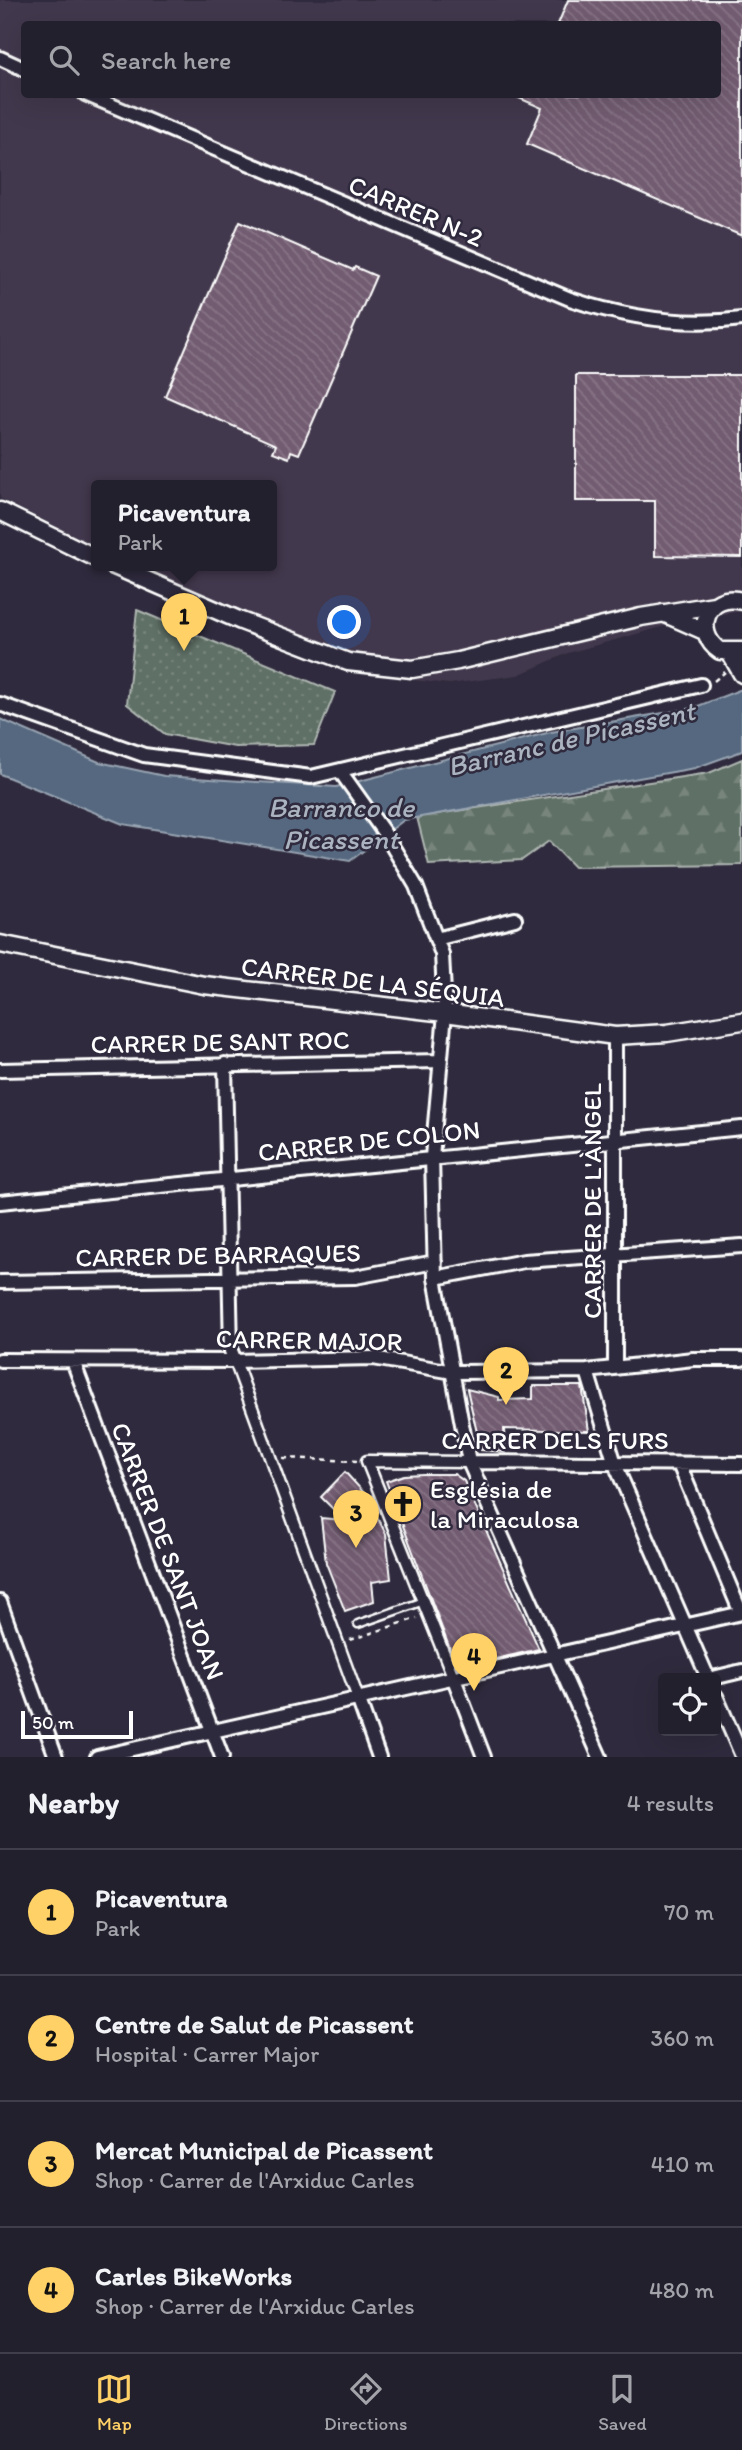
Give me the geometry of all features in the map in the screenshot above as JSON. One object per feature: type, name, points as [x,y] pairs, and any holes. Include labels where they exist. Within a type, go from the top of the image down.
[{"type":"street","points":[[0,58],[21,68]]},
{"type":"street","name":"CARRER N-2","points":[[95,98],[612,313],[657,320],[710,323],[742,319]]},
{"type":"street","points":[[0,511],[91,556]]},
{"type":"street","points":[[126,571],[241,621],[348,662],[412,669],[458,662],[663,613],[714,606]]},
{"type":"street","points":[[737,660],[712,646],[704,631],[707,613],[714,606],[726,599],[742,601]]},
{"type":"street","points":[[663,613],[704,631]]},
{"type":"street","points":[[0,704],[144,755],[311,777],[701,685]]},
{"type":"street","points":[[340,771],[385,834],[416,886],[442,954],[445,1013],[432,1157],[435,1278],[469,1462],[600,1757]]},
{"type":"street","points":[[436,940],[516,919]]},
{"type":"street","name":"CARRER DE LA SÉQUIA","points":[[0,944],[204,985],[615,1036],[667,1033],[742,1021]]},
{"type":"street","name":"CARRER DE L'ÀNGEL","points":[[615,1036],[615,1367]]},
{"type":"street","name":"CARRER DE SANT ROC","points":[[0,1070],[225,1063],[440,1061]]},
{"type":"street","points":[[225,1063],[229,1278],[235,1362],[379,1757]]},
{"type":"street","name":"CARRER DE COLON","points":[[0,1202],[742,1128]]},
{"type":"street","points":[[435,1278],[524,1261],[742,1246]]},
{"type":"street","name":"CARRER DE BARRAQUES","points":[[0,1282],[355,1277],[435,1262]]},
{"type":"street","name":"CARRER MAJOR","points":[[0,1360],[235,1362],[373,1358],[453,1372],[587,1371],[693,1359],[742,1359]]},
{"type":"street","name":"CARRER DE SANT JOAN","points":[[73,1361],[222,1757]]},
{"type":"street","points":[[587,1371],[615,1464],[708,1673]]},
{"type":"street","points":[[367,1461],[484,1757]]},
{"type":"street","name":"CARRER DELS FURS","points":[[367,1461],[742,1464]]},
{"type":"street","points":[[97,1757],[359,1701],[742,1613],[679,1464]]},
{"type":"street","points":[[0,1602],[56,1757]]},
{"type":"street","points":[[721,1676],[742,1671]]},
{"type":"street","points":[[721,1708],[742,1756]]},
{"type":"lane","points":[[358,1624],[424,1601]]},
{"type":"path","points":[[701,685],[712,683],[737,660]]},
{"type":"path","points":[[271,1458],[367,1461]]},
{"type":"path","points":[[337,1645],[429,1615]]},
{"type":"shaded area","points":[[0,0],[742,0],[742,611],[687,620],[568,653],[518,675],[449,684],[376,676],[277,636],[147,571],[277,571],[277,480],[91,480],[91,544],[0,498]]},
{"type":"green space","points":[[137,610],[335,692],[314,745],[235,747],[165,734],[127,704]]},
{"type":"green space","points":[[742,759],[742,865],[574,867],[549,841],[522,860],[429,865],[417,817],[709,773]]},
{"type":"water","name":"Barranco de Picassent","points":[[742,689],[742,751],[695,768],[404,820],[350,861],[123,824],[0,774],[0,719],[99,762],[164,776],[336,787],[551,732],[693,708]]},
{"type":"building","points":[[568,0],[742,0],[742,236],[527,144],[542,108],[519,98],[721,98],[721,21],[559,21]]},
{"type":"building","points":[[240,221],[353,270],[355,267],[376,276],[299,454],[291,451],[289,458],[273,452],[276,445],[165,396]]},
{"type":"building","points":[[576,375],[742,375],[742,557],[655,556],[655,501],[576,501]]},
{"type":"building","points":[[533,1386],[582,1386],[589,1431],[504,1429],[505,1452],[481,1450],[467,1389],[499,1397],[499,1400],[533,1399]]},
{"type":"building","points":[[345,1472],[366,1495],[386,1534],[391,1579],[372,1582],[374,1601],[345,1611],[326,1563],[321,1518],[344,1520],[321,1497]]},
{"type":"building","points":[[454,1474],[464,1481],[539,1649],[461,1667],[456,1665],[386,1481],[404,1475]]},
{"type":"place","name":"Picaventura","points":[[184,651]]},
{"type":"place","name":"Centre de Salut de Picassent","points":[[506,1405]]},
{"type":"place","name":"Església de la Miraculosa","points":[[403,1504]]},
{"type":"place","name":"Mercat Municipal de Picassent","points":[[356,1548]]},
{"type":"place","name":"Carles BikeWorks","points":[[474,1691]]},
{"type":"water label","name":"Barranc de Picassent","points":[[571,738]]}]
